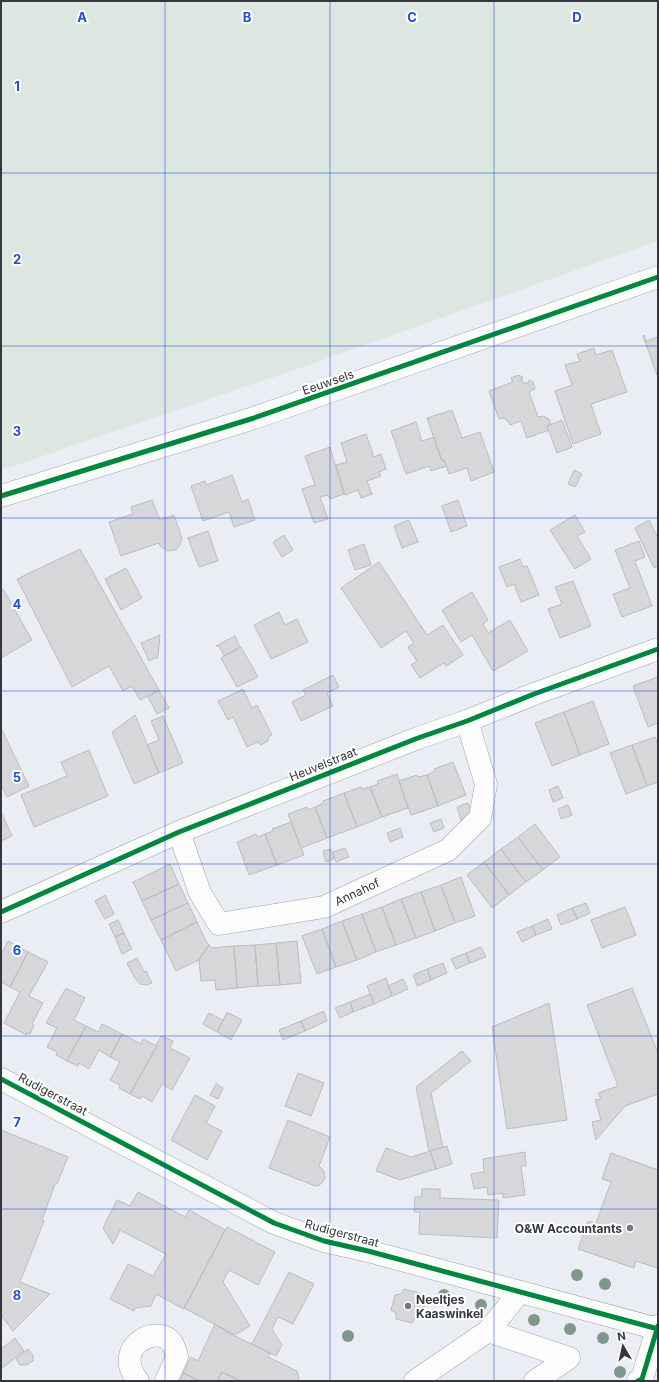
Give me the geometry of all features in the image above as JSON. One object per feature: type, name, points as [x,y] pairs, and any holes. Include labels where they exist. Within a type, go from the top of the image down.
[{"type":"street","name":"Eeuwsels","points":[[1,496],[254,418],[658,277]]},
{"type":"street","name":"Heuvelstraat","points":[[1,912],[179,832],[418,738],[658,649]]},
{"type":"street","name":"Annahof","points":[[179,832],[200,893],[219,924],[324,907],[448,850],[480,818],[486,784],[467,721]]},
{"type":"street","name":"Rudigerstraat","points":[[1,1079],[274,1223],[324,1241],[368,1251],[658,1328]]},
{"type":"street","points":[[415,1381],[488,1331],[519,1292]]},
{"type":"street","points":[[638,1381],[642,1379],[658,1328]]},
{"type":"street","points":[[488,1331],[569,1358],[535,1381]]},
{"type":"street","points":[[138,1381],[131,1371],[130,1356],[133,1348],[138,1342],[145,1338],[161,1336],[169,1340],[174,1345],[177,1357],[166,1381]]},
{"type":"shaded area","points":[[1,1],[658,1],[658,241],[303,367],[11,467],[1,468]]},
{"type":"building","points":[[644,335],[646,341],[658,337],[658,375],[643,336]]},
{"type":"building","points":[[594,348],[596,355],[612,350],[627,392],[591,404],[601,434],[573,444],[555,391],[572,385],[565,365],[580,361],[577,354]]},
{"type":"building","points":[[518,375],[523,377],[521,381],[527,384],[529,380],[533,382],[535,389],[529,392],[538,417],[543,416],[549,419],[551,424],[547,426],[549,430],[527,438],[521,421],[510,425],[509,422],[503,418],[499,419],[489,391],[513,382],[511,378]]},
{"type":"building","points":[[452,410],[462,438],[480,432],[494,472],[471,481],[467,468],[449,474],[444,460],[442,461],[427,418]]},
{"type":"building","points":[[562,420],[572,447],[557,453],[547,426]]},
{"type":"building","points":[[416,422],[422,441],[434,437],[442,461],[444,460],[446,466],[431,471],[429,466],[406,474],[391,431]]},
{"type":"building","points":[[366,434],[374,457],[381,454],[386,469],[379,472],[381,476],[367,481],[372,494],[361,498],[358,490],[345,495],[336,465],[347,462],[341,443]]},
{"type":"building","points":[[330,447],[344,494],[330,499],[328,495],[320,497],[328,519],[314,523],[302,489],[315,485],[305,456]]},
{"type":"building","points":[[574,470],[582,474],[575,487],[568,484]]},
{"type":"building","points":[[232,475],[242,502],[248,499],[255,520],[234,527],[229,512],[203,521],[191,486],[205,481],[206,485]]},
{"type":"building","points":[[152,500],[160,520],[174,515],[182,539],[180,545],[176,550],[168,551],[161,547],[159,543],[121,556],[109,522],[133,514],[131,507]]},
{"type":"building","points":[[458,500],[467,526],[451,532],[442,506]]},
{"type":"building","points":[[575,515],[585,532],[577,536],[591,559],[575,569],[550,530]]},
{"type":"building","points":[[409,520],[418,542],[402,548],[394,526]]},
{"type":"building","points":[[649,520],[658,538],[658,566],[654,568],[635,528]]},
{"type":"building","points":[[208,531],[218,561],[199,567],[188,538]]},
{"type":"building","points":[[284,535],[293,550],[282,557],[273,542]]},
{"type":"building","points":[[639,541],[645,557],[635,561],[652,606],[622,617],[613,594],[630,588],[615,550]]},
{"type":"building","points":[[364,544],[371,565],[355,570],[348,550]]},
{"type":"building","points":[[80,549],[159,690],[140,700],[132,686],[123,691],[109,666],[72,687],[17,579]]},
{"type":"building","points":[[520,559],[523,567],[527,566],[539,595],[521,602],[514,584],[507,587],[499,567]]},
{"type":"building","points":[[379,562],[427,635],[443,625],[463,655],[446,666],[444,663],[420,678],[411,665],[417,661],[408,647],[414,643],[406,631],[381,648],[341,588]]},
{"type":"building","points":[[126,568],[142,598],[121,610],[105,579]]},
{"type":"building","points":[[573,581],[591,626],[560,638],[548,609],[562,604],[555,587]]},
{"type":"building","points":[[3,589],[32,640],[1,658],[1,590]]},
{"type":"building","points":[[472,592],[488,620],[483,624],[488,633],[510,620],[528,651],[493,671],[472,635],[461,642],[442,610]]},
{"type":"building","points":[[279,612],[285,625],[297,619],[308,642],[271,659],[254,625]]},
{"type":"building","points":[[160,635],[158,657],[149,661],[141,643]]},
{"type":"building","points":[[235,636],[240,647],[224,656],[219,646],[216,646]]},
{"type":"building","points":[[241,647],[258,677],[237,687],[221,658]]},
{"type":"building","points":[[333,675],[339,687],[327,693],[333,706],[301,721],[292,702],[306,695],[303,690]]},
{"type":"building","points":[[658,677],[658,723],[648,727],[633,686]]},
{"type":"building","points":[[243,689],[252,708],[257,705],[272,735],[269,736],[268,741],[261,745],[257,742],[247,747],[233,717],[228,720],[218,701]]},
{"type":"building","points":[[159,690],[169,708],[157,714],[148,697]]},
{"type":"building","points":[[593,701],[609,744],[580,755],[564,712]]},
{"type":"building","points":[[564,712],[580,755],[552,766],[535,723]]},
{"type":"building","points":[[135,715],[159,773],[134,784],[112,732]]},
{"type":"building","points":[[163,716],[183,763],[159,773],[147,745],[159,740],[151,721]]},
{"type":"building","points":[[2,730],[29,786],[7,797],[1,785]]},
{"type":"building","points":[[655,737],[658,745],[658,782],[647,786],[632,745]]},
{"type":"building","points":[[632,745],[647,786],[626,794],[610,753]]},
{"type":"building","points":[[89,750],[108,796],[34,827],[21,795],[67,776],[61,762]]},
{"type":"building","points":[[453,762],[466,795],[438,806],[427,775],[435,771],[434,769]]},
{"type":"building","points":[[397,774],[408,808],[382,817],[370,787],[378,784],[377,781]]},
{"type":"building","points":[[417,775],[418,777],[427,775],[438,806],[411,815],[399,781]]},
{"type":"building","points":[[558,786],[563,798],[553,802],[549,790]]},
{"type":"building","points":[[361,787],[362,789],[370,787],[382,817],[357,827],[344,793]]},
{"type":"building","points":[[344,793],[357,827],[327,838],[315,807],[324,803],[323,801]]},
{"type":"building","points":[[468,803],[474,818],[462,823],[457,807]]},
{"type":"building","points":[[568,805],[572,815],[561,819],[558,809]]},
{"type":"building","points":[[307,807],[308,810],[315,807],[327,838],[301,848],[288,814]]},
{"type":"building","points":[[1,812],[12,836],[1,841]]},
{"type":"building","points":[[441,819],[444,828],[434,832],[430,823]]},
{"type":"building","points":[[291,822],[304,855],[277,865],[265,834],[273,831],[272,829]]},
{"type":"building","points":[[535,824],[560,857],[543,870],[518,837]]},
{"type":"building","points":[[400,828],[403,837],[390,842],[387,833]]},
{"type":"building","points":[[256,834],[257,837],[265,834],[277,865],[249,875],[237,842]]},
{"type":"building","points":[[518,837],[543,870],[526,882],[501,849]]},
{"type":"building","points":[[345,848],[349,857],[336,862],[333,852]]},
{"type":"building","points":[[331,849],[334,859],[326,862],[323,851]]},
{"type":"building","points":[[501,849],[526,882],[509,895],[484,862]]},
{"type":"building","points":[[484,862],[509,895],[492,908],[467,875]]},
{"type":"building","points":[[170,864],[179,884],[142,901],[133,882]]},
{"type":"building","points":[[461,877],[475,916],[455,923],[441,885]]},
{"type":"building","points":[[179,884],[188,903],[151,920],[142,901]]},
{"type":"building","points":[[441,885],[455,923],[435,931],[421,892]]},
{"type":"building","points":[[421,892],[435,931],[416,938],[401,899]]},
{"type":"building","points":[[105,895],[114,914],[105,919],[95,901]]},
{"type":"building","points":[[401,899],[416,938],[396,945],[382,907]]},
{"type":"building","points":[[188,903],[197,922],[161,940],[151,920]]},
{"type":"building","points":[[586,903],[590,913],[577,919],[572,908]]},
{"type":"building","points":[[382,907],[396,945],[376,952],[362,914]]},
{"type":"building","points":[[625,907],[636,935],[602,948],[591,920]]},
{"type":"building","points":[[572,908],[577,919],[561,925],[557,915]]},
{"type":"building","points":[[362,914],[376,952],[357,960],[342,921]]},
{"type":"building","points":[[548,919],[552,929],[536,935],[532,926]]},
{"type":"building","points":[[118,920],[124,933],[115,937],[109,924]]},
{"type":"building","points":[[342,921],[357,960],[336,967],[322,929]]},
{"type":"building","points":[[197,922],[209,945],[199,960],[176,971],[161,940]]},
{"type":"building","points":[[532,926],[536,935],[522,942],[517,932]]},
{"type":"building","points":[[322,929],[336,967],[317,974],[302,936]]},
{"type":"building","points":[[124,933],[132,949],[122,954],[115,937]]},
{"type":"building","points":[[8,941],[28,952],[10,987],[1,982],[1,954]]},
{"type":"building","points":[[297,941],[301,983],[280,985],[276,943]]},
{"type":"building","points":[[276,943],[280,985],[258,986],[255,945]]},
{"type":"building","points":[[209,945],[212,948],[234,946],[237,988],[216,990],[215,980],[201,981],[199,960]]},
{"type":"building","points":[[255,945],[258,986],[237,988],[234,946]]},
{"type":"building","points":[[481,947],[486,957],[470,963],[466,953]]},
{"type":"building","points":[[28,952],[48,962],[29,996],[43,1003],[32,1024],[34,1025],[30,1034],[27,1033],[26,1035],[4,1023],[20,992],[10,987]]},
{"type":"building","points":[[466,953],[470,963],[456,969],[451,959]]},
{"type":"building","points":[[137,958],[144,972],[146,971],[152,983],[146,985],[140,984],[134,977],[127,963]]},
{"type":"building","points":[[443,963],[447,973],[431,980],[427,969]]},
{"type":"building","points":[[427,969],[431,980],[417,986],[413,975]]},
{"type":"building","points":[[386,978],[392,996],[374,1004],[367,986]]},
{"type":"building","points":[[403,979],[408,989],[392,996],[388,986]]},
{"type":"building","points":[[66,988],[85,998],[74,1020],[86,1026],[67,1061],[56,1055],[57,1052],[47,1047],[57,1028],[46,1023]]},
{"type":"building","points":[[632,988],[658,1053],[658,1094],[625,1106],[596,1140],[592,1122],[601,1120],[595,1100],[601,1099],[598,1093],[618,1086],[587,1005]]},
{"type":"building","points":[[370,994],[374,1004],[353,1012],[350,1002]]},
{"type":"building","points":[[350,1002],[353,1012],[340,1018],[335,1008]]},
{"type":"building","points":[[549,1003],[567,1120],[507,1129],[492,1027]]},
{"type":"building","points":[[324,1011],[327,1021],[305,1031],[301,1021]]},
{"type":"building","points":[[227,1012],[242,1020],[231,1040],[217,1032]]},
{"type":"building","points":[[209,1013],[223,1020],[217,1032],[203,1024]]},
{"type":"building","points":[[301,1021],[305,1031],[283,1040],[279,1030]]},
{"type":"building","points":[[102,1024],[122,1034],[110,1057],[99,1050],[89,1069],[79,1063],[78,1066],[67,1061],[86,1026],[98,1032]]},
{"type":"building","points":[[122,1034],[141,1044],[143,1039],[157,1046],[130,1094],[119,1088],[120,1085],[110,1080],[120,1062],[110,1057]]},
{"type":"building","points":[[161,1036],[173,1041],[170,1048],[190,1058],[172,1090],[162,1084],[152,1102],[142,1096],[140,1099],[130,1094]]},
{"type":"building","points":[[462,1051],[471,1061],[431,1093],[443,1147],[429,1151],[416,1087]]},
{"type":"building","points":[[298,1073],[324,1083],[311,1116],[285,1106]]},
{"type":"building","points":[[216,1084],[223,1088],[218,1099],[210,1095]]},
{"type":"building","points":[[195,1095],[215,1106],[206,1123],[222,1131],[207,1160],[171,1140]]},
{"type":"building","points":[[288,1120],[330,1137],[319,1166],[324,1171],[325,1178],[318,1186],[269,1168]]},
{"type":"building","points":[[1,1130],[68,1157],[57,1184],[55,1184],[42,1220],[44,1221],[20,1282],[50,1294],[13,1331],[1,1315]]},
{"type":"building","points":[[447,1146],[452,1164],[436,1169],[430,1151]]},
{"type":"building","points":[[386,1148],[411,1157],[430,1151],[436,1169],[400,1180],[376,1171]]},
{"type":"building","points":[[525,1152],[526,1166],[521,1166],[525,1195],[503,1198],[503,1193],[488,1195],[487,1187],[474,1189],[471,1174],[484,1172],[483,1159]]},
{"type":"building","points":[[611,1153],[658,1170],[657,1268],[636,1261],[634,1268],[578,1249],[588,1221],[596,1223],[611,1182],[602,1179]]},
{"type":"building","points":[[422,1189],[440,1189],[440,1198],[499,1200],[497,1238],[419,1234],[420,1212],[414,1212],[415,1197],[421,1197]]},
{"type":"building","points":[[138,1192],[185,1217],[189,1210],[225,1230],[184,1309],[156,1294],[151,1306],[135,1308],[134,1311],[110,1299],[128,1264],[153,1276],[166,1254],[120,1230],[113,1244],[103,1228],[117,1200],[130,1206]]},
{"type":"building","points":[[227,1227],[275,1252],[258,1285],[229,1270],[223,1282],[250,1326],[235,1335],[184,1308]]},
{"type":"building","points":[[289,1272],[314,1284],[293,1324],[278,1317],[272,1329],[282,1345],[276,1356],[252,1344]]},
{"type":"building","points":[[404,1289],[420,1293],[421,1299],[426,1303],[421,1318],[415,1319],[412,1323],[396,1319],[396,1313],[391,1310],[395,1295],[401,1294]]},
{"type":"building","points":[[215,1324],[225,1331],[270,1353],[268,1357],[297,1371],[299,1378],[298,1381],[241,1381],[222,1372],[217,1381],[200,1381],[183,1373],[191,1357],[198,1361]]},
{"type":"building","points":[[15,1338],[24,1351],[1,1369],[1,1349]]},
{"type":"building","points":[[28,1349],[33,1355],[33,1361],[27,1365],[20,1365],[16,1359]]},
{"type":"building","points":[[222,1372],[241,1381],[217,1381]]},
{"type":"building","points":[[183,1373],[200,1381],[180,1381]]},
{"type":"cycle path","points":[[1,496],[254,418],[658,277]]},
{"type":"cycle path","points":[[1,912],[179,832],[418,738],[658,649]]},
{"type":"cycle path","points":[[1,1079],[274,1223],[324,1241],[368,1251],[658,1329]]},
{"type":"cycle path","points":[[638,1381],[642,1379],[658,1326]]},
{"type":"place","name":"O&W Accountants","points":[[630,1228]]},
{"type":"place","name":"Neeltjes Kaaswinkel","points":[[408,1306]]}]
